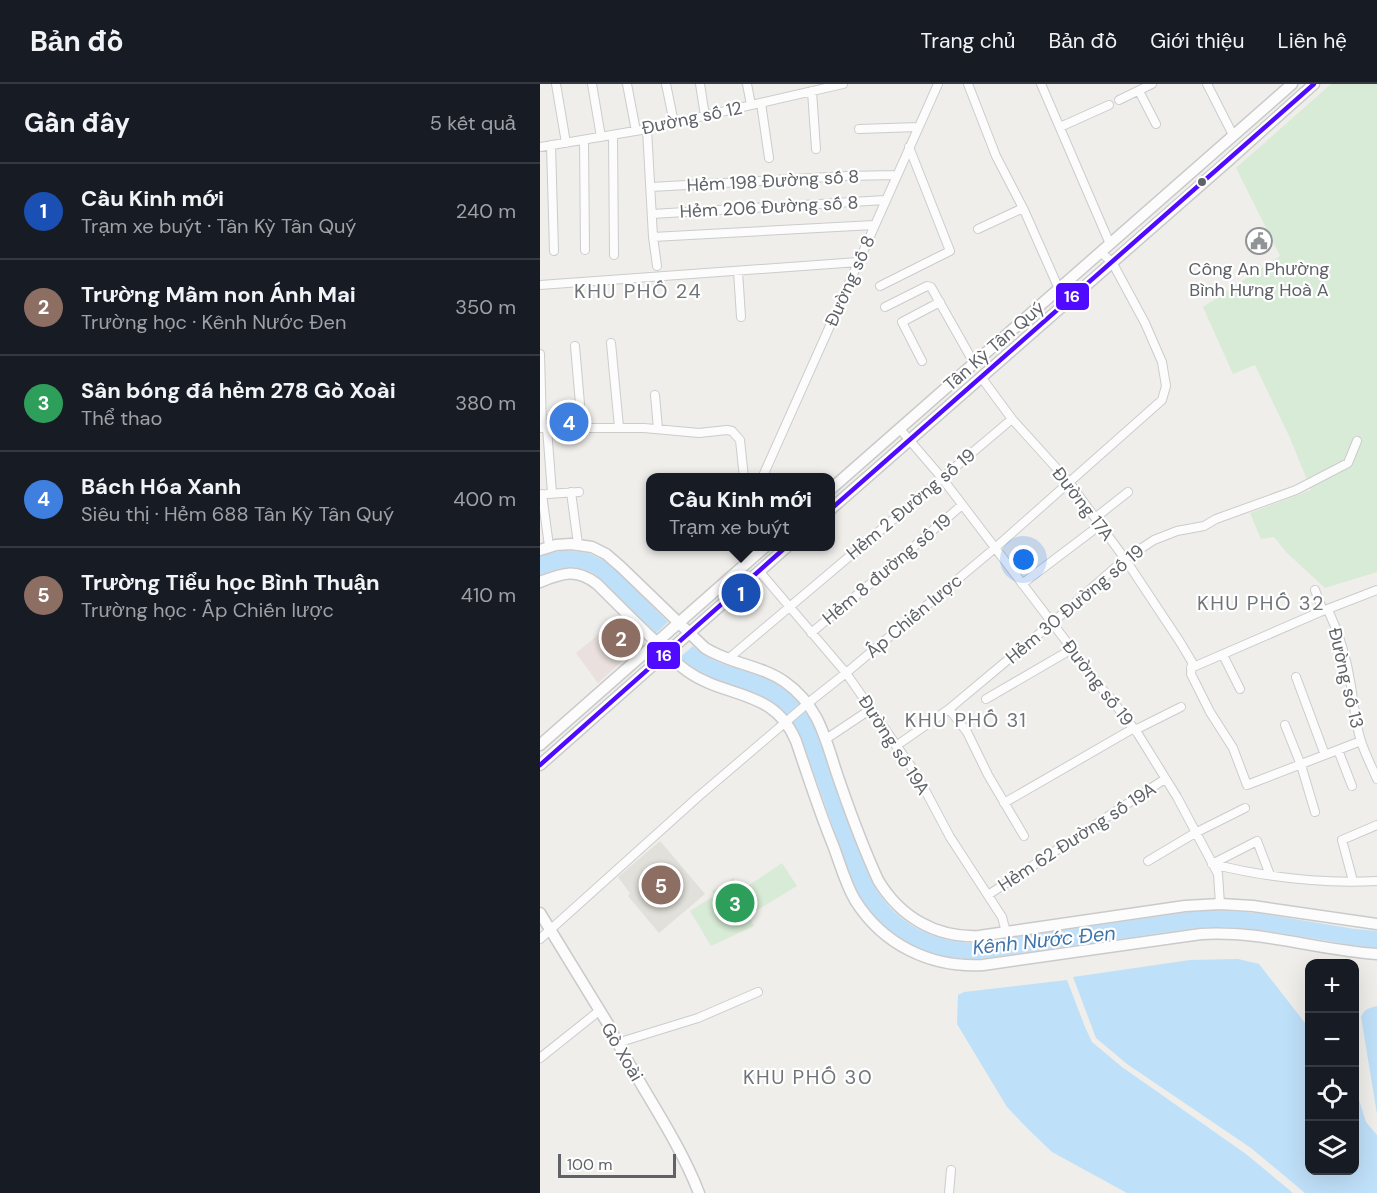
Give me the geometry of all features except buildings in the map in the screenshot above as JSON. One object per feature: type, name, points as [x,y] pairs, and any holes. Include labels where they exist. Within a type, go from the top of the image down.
[{"type":"street","points":[[556,84],[566,143]]},
{"type":"street","points":[[592,84],[601,137]]},
{"type":"street","points":[[627,84],[636,130]]},
{"type":"street","points":[[666,84],[674,123]]},
{"type":"street","points":[[700,84],[705,116]]},
{"type":"street","points":[[747,84],[751,105]]},
{"type":"street","name":"Đường số 12","points":[[540,147],[647,129],[843,84]]},
{"type":"street","name":"Đường số 8","points":[[764,473],[938,84]]},
{"type":"street","points":[[968,84],[996,156],[1023,207],[1059,289]]},
{"type":"street","points":[[1041,84],[1110,244]]},
{"type":"street","points":[[1119,100],[1152,84]]},
{"type":"street","points":[[1207,84],[1233,135]]},
{"type":"street","name":"Tân Kỳ Tân Quý","points":[[835,486],[1292,84]]},
{"type":"street","name":"Tân Kỳ Tân Quý","points":[[835,506],[1314,84]]},
{"type":"street","points":[[812,91],[816,149]]},
{"type":"street","points":[[1139,91],[1156,124]]},
{"type":"street","points":[[761,103],[769,158]]},
{"type":"street","points":[[1060,127],[1109,105]]},
{"type":"street","points":[[859,129],[918,127]]},
{"type":"street","points":[[647,129],[657,266]]},
{"type":"street","points":[[613,135],[614,255]]},
{"type":"street","points":[[584,140],[585,250]]},
{"type":"street","points":[[551,145],[554,251]]},
{"type":"street","points":[[880,286],[950,251],[909,147]]},
{"type":"street","name":"Hẻm 198 Đường số 8","points":[[651,187],[897,175]]},
{"type":"street","name":"Hẻm 206 Đường số 8","points":[[652,214],[885,200]]},
{"type":"street","points":[[978,229],[1023,207]]},
{"type":"street","points":[[654,237],[874,225]]},
{"type":"street","name":"Ấp Chiến lược","points":[[540,939],[699,796],[995,548],[1162,400],[1166,386],[1162,362],[1145,323],[1112,262],[1101,252]]},
{"type":"street","points":[[540,285],[858,262]]},
{"type":"street","points":[[738,271],[741,317]]},
{"type":"street","points":[[885,307],[930,286],[974,363]]},
{"type":"street","points":[[922,362],[902,322],[940,302]]},
{"type":"street","points":[[611,343],[619,427]]},
{"type":"street","points":[[574,346],[582,427]]},
{"type":"street","points":[[540,354],[543,428],[552,494]]},
{"type":"street","name":"Đường 17A","points":[[981,377],[1012,419],[1069,482],[1125,559],[1184,649],[1192,662],[1191,674],[1210,712],[1233,748],[1247,785],[1301,765]]},
{"type":"street","points":[[655,395],[658,429]]},
{"type":"street","name":"Hẻm 2 Đường số 19","points":[[728,659],[1012,419]]},
{"type":"street","points":[[543,428],[619,427],[699,433],[728,430],[740,440],[744,473]]},
{"type":"street","name":"Đường số 19","points":[[900,429],[942,478],[1134,729],[1218,874],[1220,904]]},
{"type":"street","name":"Hẻm 30 Đường số 19","points":[[896,746],[949,709],[1125,559],[1154,540],[1177,531],[1204,526],[1215,519],[1296,490],[1348,463],[1357,441]]},
{"type":"street","points":[[578,544],[575,492],[541,494],[544,548],[578,544],[606,554],[705,648],[779,678],[796,691],[819,721],[838,778],[875,873],[894,903],[914,919],[940,931],[971,936],[1185,906],[1220,904],[1254,906],[1377,924]]},
{"type":"street","points":[[1022,584],[1097,522],[1128,492]]},
{"type":"street","name":"Hẻm 8 đường số 19","points":[[812,633],[962,505]]},
{"type":"street","points":[[540,746],[760,551]]},
{"type":"street","points":[[540,765],[783,551]]},
{"type":"street","name":"Đường số 19A","points":[[760,572],[846,673],[871,709],[916,775],[950,837],[1002,917],[1006,932]]},
{"type":"street","points":[[540,582],[568,573],[586,577],[597,584],[667,653],[694,676],[763,702],[787,720],[854,897],[882,933],[918,955],[952,964],[983,965],[1221,933],[1377,954]]},
{"type":"street","points":[[1191,668],[1377,589],[1377,584]]},
{"type":"street","name":"Đường số 13","points":[[1315,590],[1334,624],[1351,684],[1361,741],[1375,767],[1377,779]]},
{"type":"street","points":[[986,699],[1072,649]]},
{"type":"street","points":[[1223,655],[1240,689]]},
{"type":"street","points":[[1296,677],[1325,755]]},
{"type":"street","points":[[1005,803],[1134,729],[1181,707]]},
{"type":"street","points":[[826,739],[871,709]]},
{"type":"street","points":[[949,709],[967,732],[987,775],[1024,836]]},
{"type":"street","points":[[1285,724],[1301,765],[1315,812]]},
{"type":"street","points":[[1301,765],[1361,741]]},
{"type":"street","points":[[1338,750],[1352,786]]},
{"type":"street","name":"Hẻm 62 Đường số 19A","points":[[988,895],[1165,779]]},
{"type":"street","points":[[1148,861],[1195,833],[1245,808]]},
{"type":"street","points":[[1353,881],[1342,840],[1377,825]]},
{"type":"street","points":[[1212,864],[1257,841],[1270,875]]},
{"type":"street","points":[[1212,864],[1236,870],[1331,882],[1377,881]]},
{"type":"street","name":"Gò Xoài","points":[[540,913],[608,1024],[689,1167],[699,1193]]},
{"type":"street","points":[[617,1043],[698,1018],[758,992]]},
{"type":"street","points":[[540,1058],[598,1011]]},
{"type":"street","points":[[949,1193],[951,1170]]},
{"type":"shaded area","points":[[620,616],[644,642],[621,662],[598,635]]},
{"type":"shaded area","points":[[598,635],[621,662],[598,683],[576,653]]},
{"type":"shaded area","points":[[660,841],[705,894],[659,933],[628,896],[630,893],[618,877]]},
{"type":"green space","points":[[1331,84],[1377,84],[1377,572],[1325,588],[1287,553],[1274,537],[1261,539],[1250,513],[1311,490],[1290,438],[1255,365],[1233,374],[1203,307],[1280,256],[1236,168]]},
{"type":"green space","points":[[782,863],[797,886],[749,915],[754,926],[711,946],[690,911],[714,896],[712,891],[729,883],[733,878],[742,890]]},
{"type":"water","points":[[564,550],[588,553],[608,562],[668,622],[655,634],[596,575],[589,571],[568,568],[540,575],[540,556]]},
{"type":"water","name":"Kênh Nước Đen","points":[[693,646],[713,660],[770,680],[794,697],[809,714],[820,735],[843,806],[876,889],[895,912],[918,929],[946,939],[976,943],[1215,910],[1257,913],[1377,931],[1377,948],[1262,930],[1224,927],[1196,928],[979,959],[958,958],[919,948],[902,940],[886,928],[860,897],[851,878],[804,746],[791,721],[775,704],[765,698],[702,674],[679,658]]},
{"type":"water","points":[[1238,959],[1259,964],[1305,1023],[1305,1175],[1359,1175],[1359,1100],[1366,1122],[1377,1135],[1377,1193],[1305,1193],[1251,1148],[1127,1064],[1096,1038],[1073,977],[1190,960]]},
{"type":"water","points":[[1067,980],[1092,1042],[1122,1067],[1246,1154],[1293,1193],[1127,1193],[1052,1152],[1007,1107],[957,1024],[958,995],[964,992]]},
{"type":"water","points":[[1377,1006],[1377,1114],[1361,1017],[1367,1009]]},
{"type":"transit line","name":"16","points":[[835,505],[1314,84]]},
{"type":"transit line","name":"16","points":[[540,765],[781,551]]},
{"type":"place","name":"Công An Phường Bình Hưng Hoà A","points":[[1259,241]]},
{"type":"place","name":"Bách Hóa Xanh","points":[[569,422]]},
{"type":"place","name":"Cầu Kinh mới","points":[[741,593]]},
{"type":"place","name":"Trường Mầm non Ánh Mai","points":[[621,638]]},
{"type":"place","name":"Trường Tiểu học Bình Thuận","points":[[661,885]]},
{"type":"place","name":"Sân bóng đá hẻm 278 Gò Xoài","points":[[735,903]]},
{"type":"district","name":"KHU PHỐ 24","points":[[638,291]]},
{"type":"district","name":"KHU PHỐ 32","points":[[1261,603]]},
{"type":"district","name":"KHU PHỐ 31","points":[[966,720]]},
{"type":"district","name":"KHU PHỐ 30","points":[[808,1077]]}]
